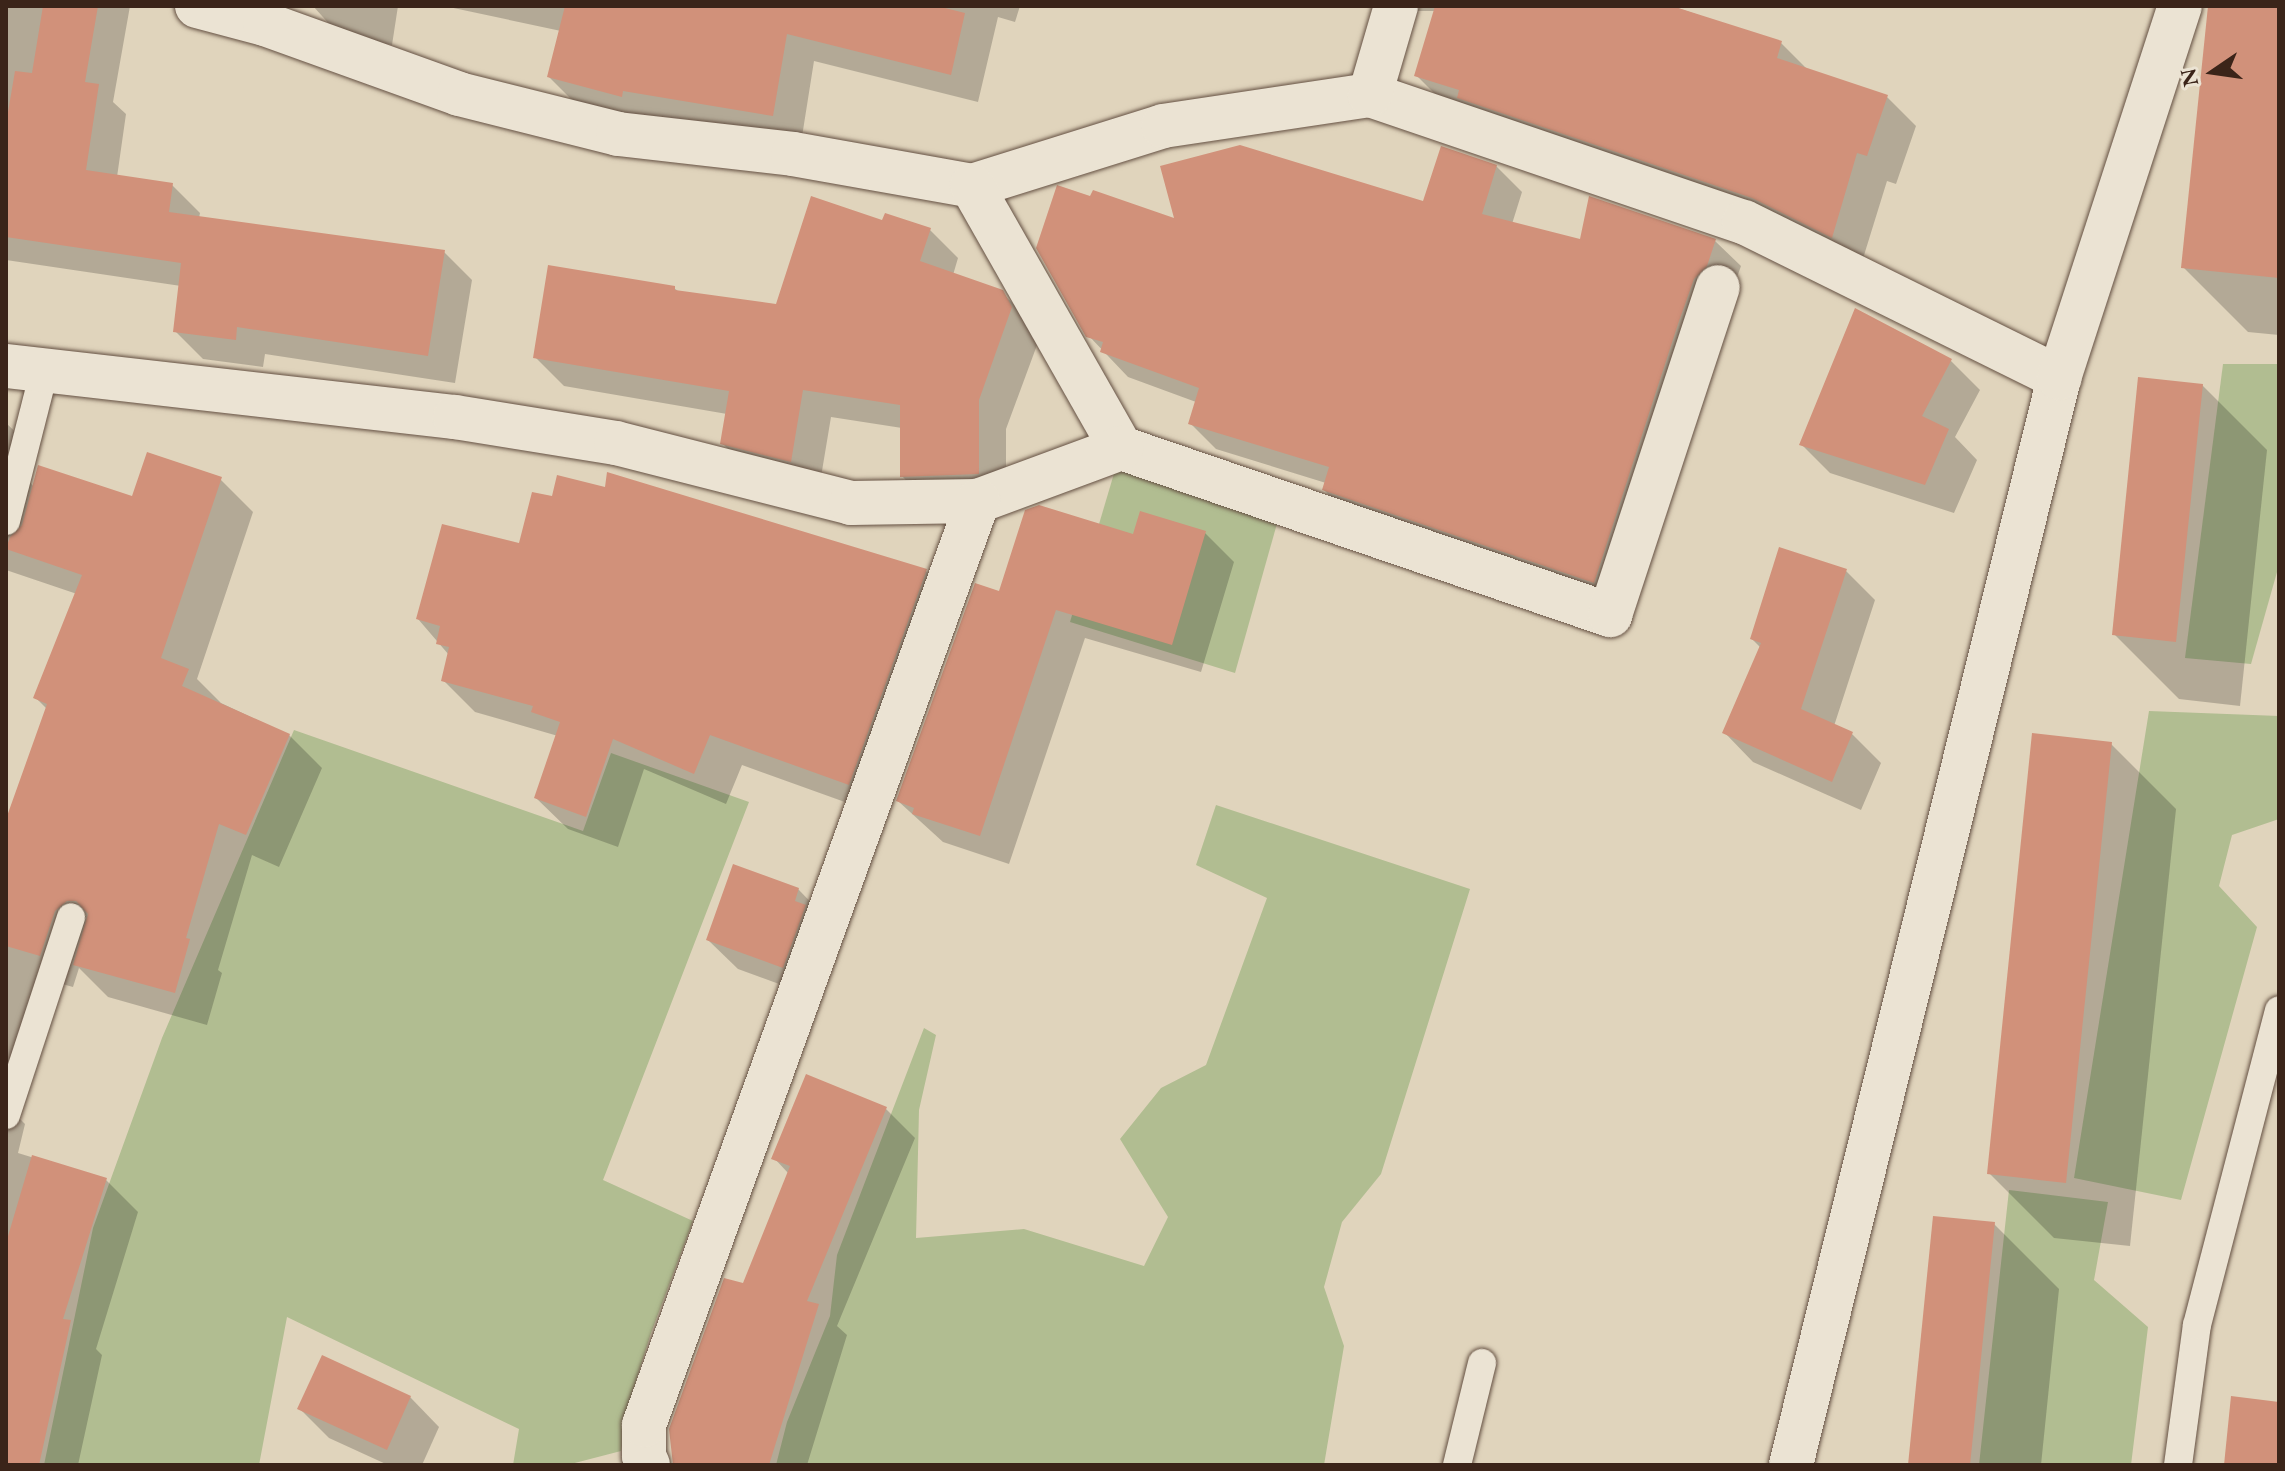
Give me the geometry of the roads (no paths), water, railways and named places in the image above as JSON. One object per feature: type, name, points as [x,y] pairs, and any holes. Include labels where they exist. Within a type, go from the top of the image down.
[{"type":"street","points":[[197,6],[267,15],[459,94],[618,134],[793,154],[972,186],[1163,126],[1370,95],[1744,222],[2059,378]]},
{"type":"street","points":[[1370,95],[1396,6]]},
{"type":"street","points":[[1791,1465],[2059,378],[2180,6]]},
{"type":"street","points":[[972,186],[1121,448]]},
{"type":"street","points":[[25,369],[455,417],[586,438],[851,503],[978,501],[1121,448],[1610,615],[1718,287]]},
{"type":"street","points":[[633,1462],[978,501]]},
{"type":"lane","points":[[6,521],[25,369]]},
{"type":"lane","points":[[6,1115],[71,917]]},
{"type":"lane","points":[[2178,1465],[2197,1325],[2279,1011]]},
{"type":"lane","points":[[1457,1465],[1482,1363]]}]
